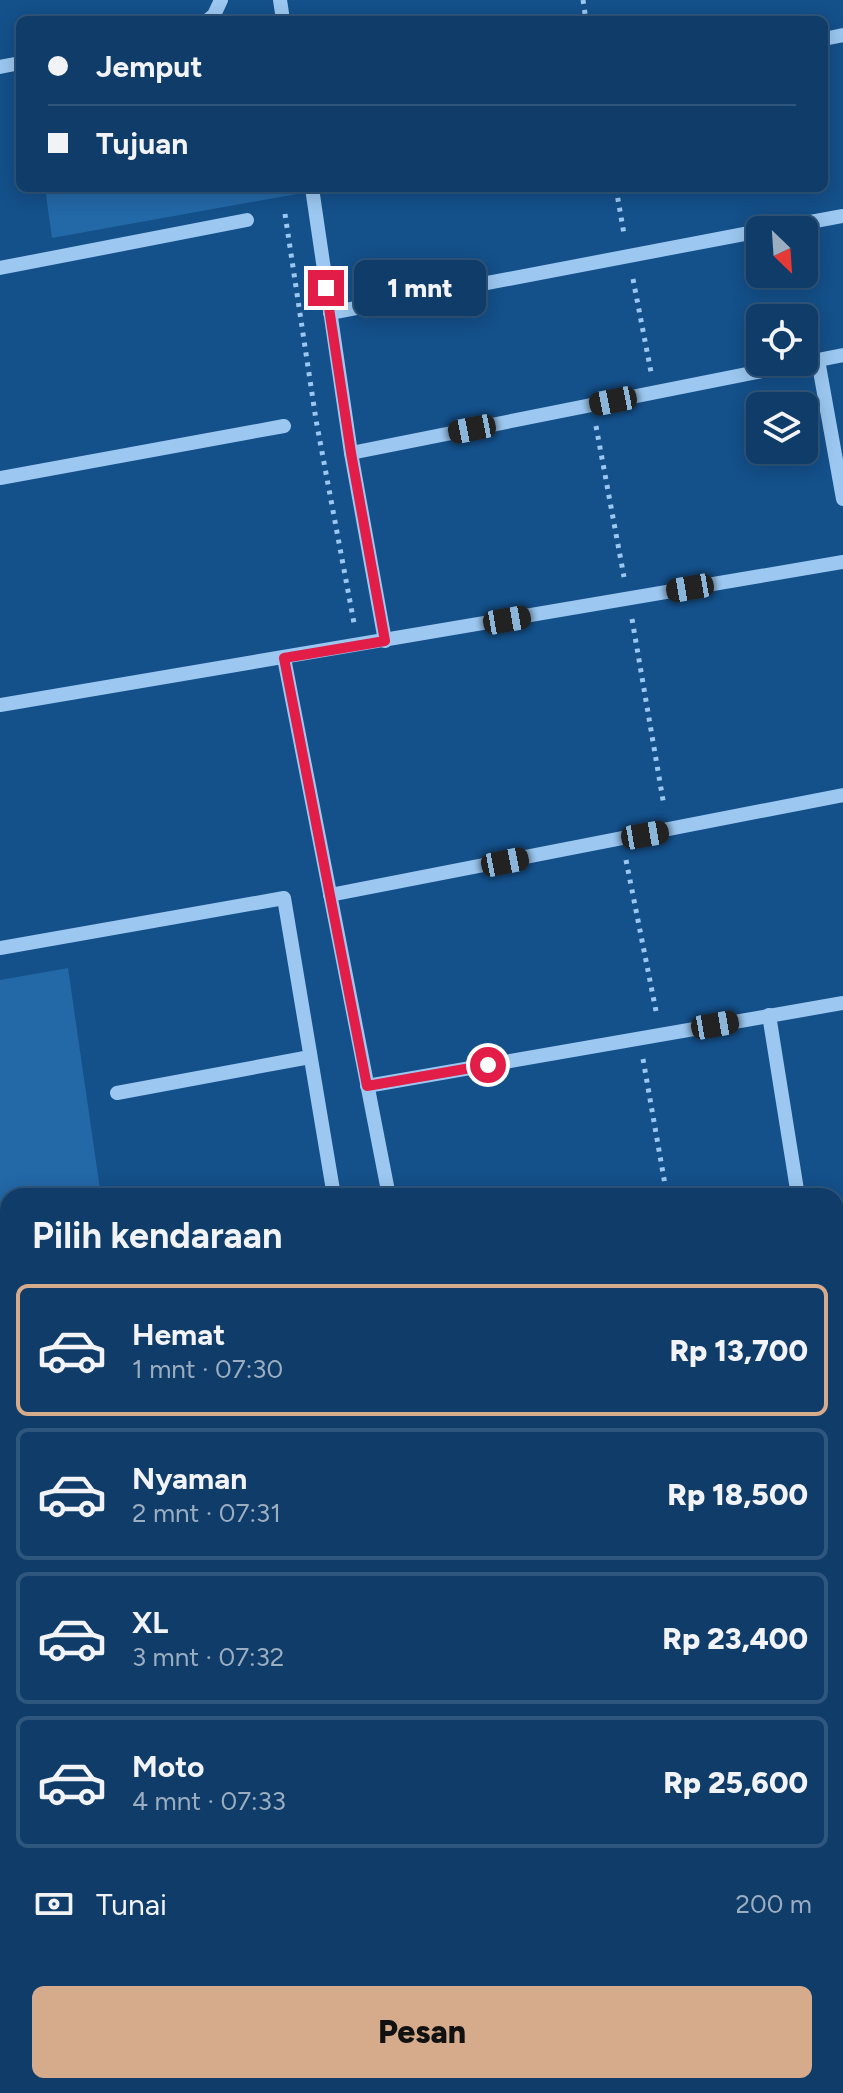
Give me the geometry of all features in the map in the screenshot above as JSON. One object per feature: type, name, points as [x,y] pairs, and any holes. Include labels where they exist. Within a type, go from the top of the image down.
[{"type":"street","points":[[313,192],[351,453],[385,641]]},
{"type":"street","points":[[818,221],[843,216]]},
{"type":"street","points":[[0,268],[247,220]]},
{"type":"street","points":[[330,313],[746,234]]},
{"type":"street","points":[[843,355],[818,360],[843,499]]},
{"type":"street","points":[[351,453],[746,375]]},
{"type":"street","points":[[0,478],[284,426]]},
{"type":"street","points":[[0,705],[843,562]]},
{"type":"street","points":[[284,658],[387,1188]]},
{"type":"street","points":[[330,895],[843,795]]},
{"type":"street","points":[[0,948],[284,898],[333,1188]]},
{"type":"street","points":[[367,1086],[843,1003]]},
{"type":"street","points":[[769,1015],[797,1188]]},
{"type":"street","points":[[117,1093],[310,1057]]},
{"type":"path","points":[[617,192],[655,393]]},
{"type":"path","points":[[247,220],[315,207]]},
{"type":"path","points":[[285,214],[316,420],[358,646]]},
{"type":"path","points":[[316,420],[345,415]]},
{"type":"path","points":[[622,840],[660,1035]]},
{"type":"path","points":[[640,1038],[666,1188]]},
{"type":"shaded area","points":[[46,192],[297,192],[297,194],[52,238]]},
{"type":"shaded area","points":[[68,968],[100,1188],[0,1188],[0,980]]},
{"type":"route","points":[[326,288],[351,453],[385,641],[284,658],[367,1086],[488,1065]]}]
